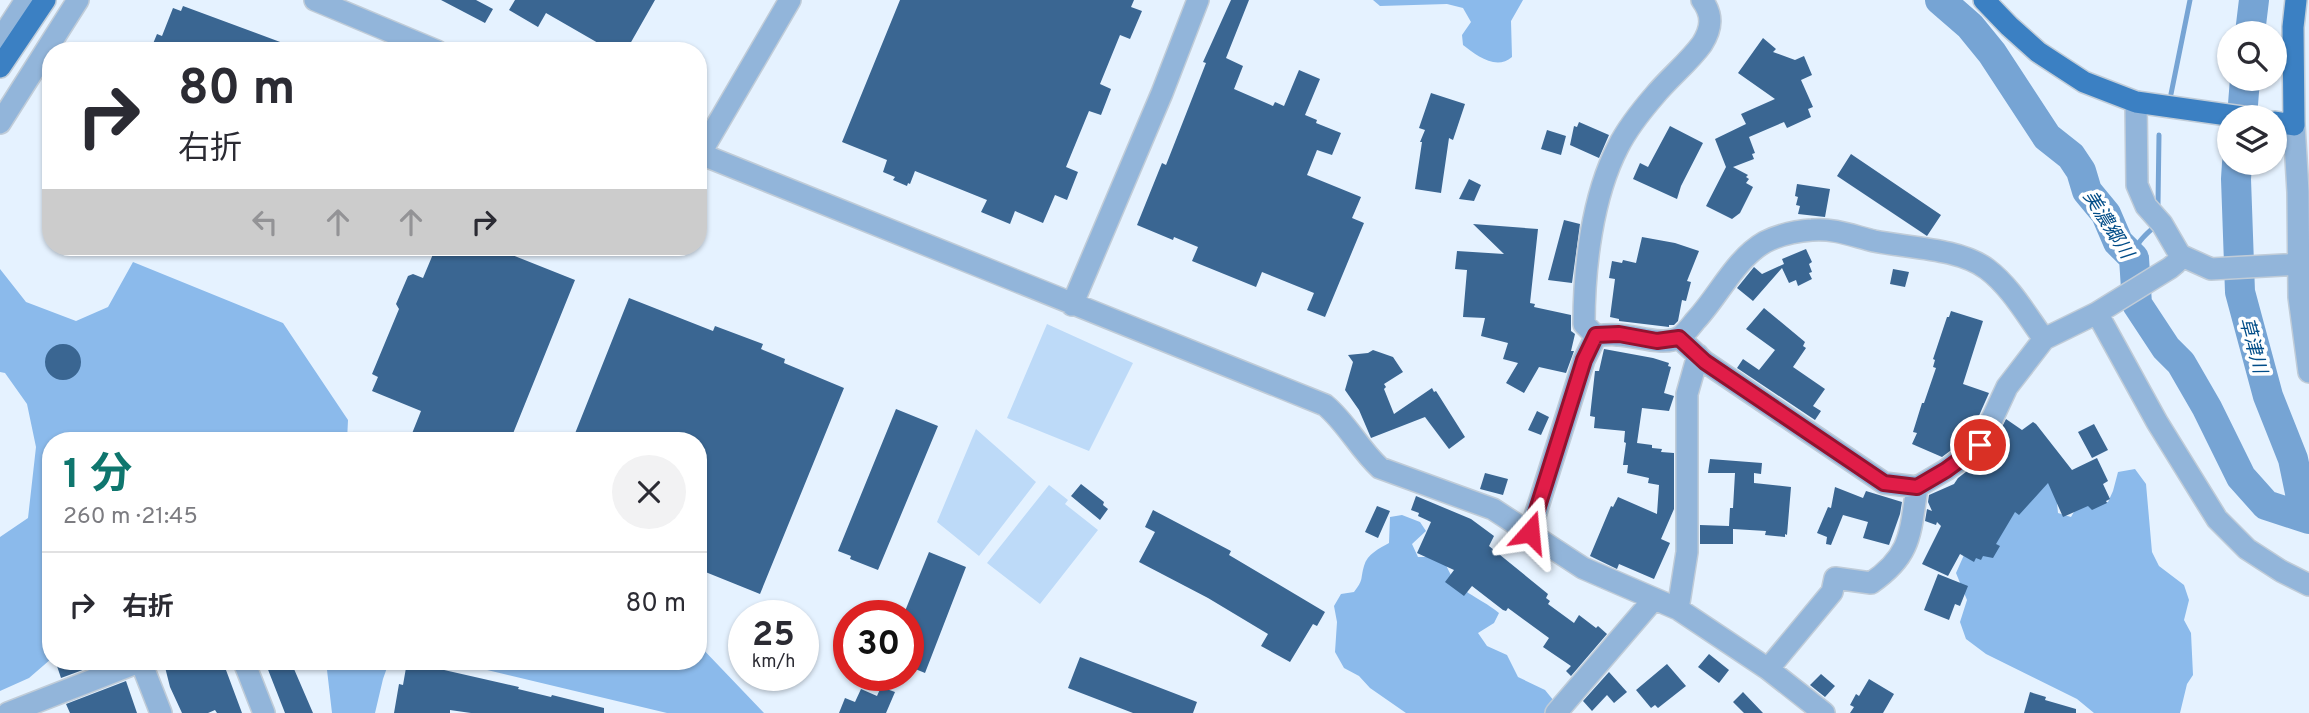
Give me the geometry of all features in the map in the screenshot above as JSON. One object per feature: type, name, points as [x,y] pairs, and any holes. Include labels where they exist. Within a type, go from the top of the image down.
[{"type":"main road","points":[[0,67],[45,0]]},
{"type":"main road","points":[[1984,0],[2038,52],[2084,82],[2136,102],[2217,114]]},
{"type":"main road","points":[[2286,105],[2300,5]]},
{"type":"street","points":[[0,40],[26,0]]},
{"type":"street","points":[[52,42],[79,0]]},
{"type":"street","points":[[315,0],[415,42]]},
{"type":"street","points":[[707,140],[790,0]]},
{"type":"street","points":[[1072,305],[1162,93],[1198,0]]},
{"type":"street","points":[[1702,0],[1710,10],[1709,32],[1701,45],[1655,96],[1618,146],[1597,199],[1584,297],[1584,324],[1596,335],[1619,334],[1657,341],[1679,338],[1709,307],[1730,276],[1750,254],[1766,242],[1788,234],[1812,230],[1841,231],[1873,240],[1936,251],[1985,268],[2006,286],[2044,339]]},
{"type":"street","points":[[0,123],[42,58]]},
{"type":"street","points":[[2136,102],[2137,185],[2146,206],[2162,224],[2175,262]]},
{"type":"street","points":[[2287,148],[2303,281],[2299,297],[2309,372]]},
{"type":"street","points":[[707,156],[1325,405],[1341,421],[1367,457],[1380,468],[1493,509],[1583,568],[1678,609],[1768,669],[1813,710]]},
{"type":"street","points":[[1679,338],[1705,362],[1884,483],[1917,487],[1980,445],[2007,387],[2044,339],[2105,308],[2175,262],[2211,269],[2276,265],[2303,281]]},
{"type":"street","points":[[2105,308],[2157,422],[2217,519],[2247,550],[2309,584]]},
{"type":"street","points":[[1530,532],[1584,360],[1596,335]]},
{"type":"street","points":[[1678,609],[1687,552],[1687,394],[1698,355]]},
{"type":"street","points":[[1768,669],[1832,592],[1835,578],[1871,583],[1887,572],[1909,541],[1917,487]]},
{"type":"street","points":[[1556,713],[1654,599]]},
{"type":"street","points":[[8,713],[55,704],[124,670]]},
{"type":"street","points":[[143,670],[161,713]]},
{"type":"street","points":[[247,670],[264,713]]},
{"type":"shaded area","points":[[1373,0],[1523,0],[1511,21],[1512,57],[1506,61],[1493,62],[1463,45],[1462,35],[1471,22],[1463,8],[1447,4],[1380,6]]},
{"type":"shaded area","points":[[133,262],[283,323],[348,420],[347,432],[42,432],[42,667],[29,678],[0,691],[0,537],[28,518],[36,447],[27,404],[5,373],[0,372],[0,269],[26,302],[76,321],[108,307]]},
{"type":"shaded area","points":[[1047,324],[1133,363],[1089,451],[1007,418]]},
{"type":"shaded area","points":[[976,429],[1036,482],[979,556],[937,522]]},
{"type":"shaded area","points":[[2043,463],[2056,492],[2058,513],[2071,517],[2078,505],[2108,502],[2118,472],[2135,469],[2146,484],[2152,552],[2159,566],[2184,585],[2189,600],[2184,620],[2191,633],[2193,675],[2187,684],[2180,713],[2094,713],[2077,699],[1986,654],[1966,639],[1960,622],[1967,600],[1956,573],[1964,555]]},
{"type":"shaded area","points":[[1049,485],[1068,500],[1065,504],[1098,530],[1040,604],[987,563]]},
{"type":"shaded area","points":[[1402,515],[1420,522],[1426,531],[1412,544],[1418,557],[1429,557],[1446,565],[1462,588],[1499,613],[1494,623],[1478,633],[1487,646],[1507,655],[1518,677],[1545,690],[1554,701],[1546,713],[1406,713],[1370,688],[1359,676],[1344,668],[1335,652],[1337,622],[1334,606],[1341,594],[1354,592],[1357,588],[1368,558],[1389,543],[1390,517]]},
{"type":"shaded area","points":[[707,653],[728,675],[728,691],[743,691],[764,713],[667,713],[487,670],[707,670]]},
{"type":"shaded area","points":[[327,670],[386,670],[375,713],[332,713]]},
{"type":"building","points":[[441,0],[476,0],[493,9],[485,23]]},
{"type":"building","points":[[515,0],[655,0],[631,42],[596,42],[546,13],[538,27],[509,10]]},
{"type":"building","points":[[900,0],[1134,0],[1131,7],[1142,11],[1130,39],[1120,35],[1100,84],[1111,89],[1101,115],[1089,111],[1066,167],[1078,172],[1067,200],[1055,195],[1043,223],[1015,211],[1010,224],[981,212],[987,200],[915,171],[907,186],[883,172],[887,160],[842,142]]},
{"type":"building","points":[[1231,0],[1249,0],[1226,58],[1243,66],[1234,89],[1273,106],[1275,102],[1284,106],[1299,70],[1320,79],[1305,115],[1317,120],[1316,123],[1341,133],[1332,155],[1317,150],[1307,175],[1361,197],[1352,218],[1364,223],[1325,317],[1307,310],[1314,293],[1262,272],[1256,287],[1192,261],[1198,247],[1137,225],[1162,163],[1166,165],[1206,63],[1203,62]]},
{"type":"building","points":[[183,6],[280,42],[154,42],[157,34],[162,36],[173,8],[181,11]]},
{"type":"building","points":[[1763,38],[1776,49],[1773,52],[1795,60],[1804,56],[1812,75],[1801,80],[1813,107],[1808,109],[1811,117],[1787,128],[1784,122],[1749,137],[1755,153],[1752,154],[1754,159],[1733,167],[1748,175],[1746,183],[1753,187],[1740,213],[1732,219],[1706,206],[1726,167],[1715,139],[1746,124],[1741,114],[1775,99],[1738,73]]},
{"type":"building","points":[[1431,93],[1465,104],[1453,140],[1449,138],[1441,193],[1415,189],[1420,142],[1425,130],[1419,128]]},
{"type":"building","points":[[1579,122],[1609,135],[1599,158],[1570,145],[1574,126],[1577,127]]},
{"type":"building","points":[[1670,126],[1703,143],[1677,199],[1633,179],[1640,163],[1648,167]]},
{"type":"building","points":[[1547,130],[1566,136],[1561,155],[1541,149]]},
{"type":"building","points":[[1851,154],[1941,215],[1927,236],[1837,176]]},
{"type":"building","points":[[1469,179],[1481,185],[1474,201],[1459,199]]},
{"type":"building","points":[[1797,184],[1830,189],[1825,217],[1798,214],[1800,206],[1796,205],[1798,197],[1795,196]]},
{"type":"building","points":[[1564,220],[1580,224],[1572,283],[1548,280]]},
{"type":"building","points":[[1473,224],[1538,229],[1530,303],[1535,304],[1534,307],[1571,315],[1571,331],[1575,334],[1571,351],[1574,351],[1566,373],[1539,367],[1524,393],[1506,383],[1518,363],[1503,359],[1508,343],[1481,336],[1485,318],[1463,317],[1467,270],[1455,269],[1457,251],[1504,254]]},
{"type":"building","points":[[1642,237],[1699,251],[1687,281],[1691,282],[1686,301],[1682,300],[1678,321],[1669,327],[1619,321],[1610,317],[1615,279],[1609,278],[1612,261],[1636,263]]},
{"type":"building","points":[[1806,249],[1812,262],[1809,264],[1812,272],[1809,273],[1812,279],[1798,286],[1796,280],[1789,283],[1782,268],[1753,301],[1737,288],[1754,267],[1762,274],[1784,264],[1782,259]]},
{"type":"building","points":[[432,256],[515,256],[575,280],[514,432],[413,432],[421,411],[372,391],[378,377],[372,374],[399,309],[396,304],[408,276],[413,274],[423,278]]},
{"type":"building","points":[[1893,269],[1909,272],[1905,287],[1890,284]]},
{"type":"building","points":[[629,298],[713,331],[715,326],[763,344],[761,349],[785,359],[784,363],[844,388],[760,594],[707,573],[707,432],[576,432]]},
{"type":"building","points":[[1764,308],[1805,342],[1803,346],[1806,348],[1793,367],[1825,389],[1813,406],[1821,411],[1815,420],[1737,368],[1743,359],[1759,370],[1775,350],[1746,329]]},
{"type":"building","points":[[1951,311],[1983,321],[1963,384],[1989,393],[1970,436],[1942,457],[1912,444],[1917,433],[1913,432],[1922,403],[1936,368],[1933,367],[1933,359]]},
{"type":"building","points":[[63,344],[75,350],[81,362],[75,374],[63,380],[51,374],[45,362],[51,350]]},
{"type":"building","points":[[1604,349],[1653,358],[1669,363],[1668,366],[1671,367],[1664,393],[1674,396],[1669,411],[1642,408],[1637,443],[1652,445],[1652,448],[1662,449],[1661,452],[1674,453],[1674,509],[1661,539],[1670,543],[1654,579],[1619,564],[1617,569],[1590,556],[1611,506],[1613,507],[1618,497],[1657,514],[1659,485],[1648,483],[1649,478],[1627,473],[1628,465],[1623,465],[1625,431],[1594,428],[1595,417],[1590,416],[1595,371],[1599,371]]},
{"type":"building","points":[[1373,350],[1393,357],[1403,372],[1384,384],[1394,414],[1432,388],[1465,437],[1449,449],[1425,417],[1371,438],[1359,410],[1345,390],[1353,362],[1348,355]]},
{"type":"building","points":[[896,409],[938,426],[878,570],[838,551]]},
{"type":"building","points":[[1537,411],[1549,417],[1541,435],[1528,430]]},
{"type":"building","points":[[2006,419],[2022,430],[2033,422],[2036,424],[2072,470],[2097,458],[2108,481],[2103,484],[2110,499],[2092,510],[2088,506],[2063,517],[2048,483],[2019,515],[2015,512],[1996,544],[2000,546],[1993,558],[1983,556],[1981,560],[1976,558],[1974,562],[1960,554],[1948,576],[1922,564],[1941,526],[1937,522],[1936,525],[1925,521],[1927,509],[1932,511],[1928,502],[1929,495],[1954,484],[1988,455]]},
{"type":"building","points":[[2094,424],[2108,450],[2092,458],[2078,432]]},
{"type":"building","points":[[1710,459],[1762,463],[1761,474],[1754,473],[1754,483],[1791,487],[1785,537],[1765,535],[1766,531],[1733,529],[1733,544],[1700,544],[1700,525],[1729,526],[1730,508],[1733,508],[1735,473],[1708,473]]},
{"type":"building","points":[[1485,473],[1508,479],[1503,495],[1480,489]]},
{"type":"building","points":[[1081,484],[1104,502],[1103,505],[1108,509],[1100,520],[1071,496]]},
{"type":"building","points":[[1835,487],[1863,498],[1866,491],[1902,502],[1889,545],[1863,538],[1868,522],[1843,515],[1831,545],[1826,544],[1827,537],[1817,533],[1828,507],[1831,508]]},
{"type":"building","points":[[1416,496],[1471,519],[1494,536],[1489,546],[1548,594],[1548,604],[1574,623],[1579,615],[1607,634],[1571,676],[1566,671],[1571,666],[1543,647],[1549,638],[1508,608],[1503,610],[1472,586],[1464,596],[1445,582],[1454,570],[1417,553],[1431,522],[1411,510]]},
{"type":"building","points":[[1377,506],[1390,511],[1378,538],[1365,532]]},
{"type":"building","points":[[1153,510],[1231,551],[1229,555],[1325,612],[1317,626],[1313,624],[1290,662],[1261,646],[1268,634],[1208,598],[1139,562],[1155,532],[1145,527]]},
{"type":"building","points":[[929,552],[966,567],[925,673],[924,600],[910,600]]},
{"type":"building","points":[[1938,574],[1968,586],[1960,606],[1955,604],[1949,620],[1924,610]]},
{"type":"building","points":[[1709,654],[1729,670],[1719,683],[1698,667]]},
{"type":"building","points":[[1080,657],[1197,702],[1193,713],[1133,713],[1068,688]]},
{"type":"building","points":[[1667,664],[1686,686],[1658,708],[1655,705],[1651,708],[1636,690]]},
{"type":"building","points":[[58,670],[83,670],[61,678]]},
{"type":"building","points":[[166,670],[226,670],[242,713],[217,713],[215,710],[208,713],[182,713]]},
{"type":"building","points":[[268,670],[294,670],[313,713],[285,713]]},
{"type":"building","points":[[406,670],[444,670],[604,708],[604,713],[471,713],[450,710],[450,713],[394,713],[399,684],[403,685]]},
{"type":"building","points":[[1609,672],[1627,692],[1614,703],[1607,695],[1592,711],[1583,701]]},
{"type":"building","points":[[1821,674],[1835,686],[1825,697],[1810,685]]},
{"type":"building","points":[[1869,679],[1894,694],[1883,713],[1850,713],[1854,707],[1850,705],[1856,694],[1859,696]]},
{"type":"building","points":[[126,681],[137,713],[70,713],[66,704]]},
{"type":"building","points":[[860,691],[877,696],[879,691],[895,692],[886,713],[839,713],[845,698],[855,702]]},
{"type":"building","points":[[1743,692],[1763,713],[1744,713],[1733,702]]},
{"type":"building","points":[[2030,692],[2046,697],[2045,700],[2076,709],[2076,713],[2024,713]]},
{"type":"waterway","name":"美濃郷川","points":[[1940,0],[1970,26],[1992,53],[2047,137],[2071,156],[2081,171],[2087,191],[2106,214],[2118,242],[2134,258],[2137,304],[2166,348],[2181,363],[2241,477],[2266,505],[2309,519]]},
{"type":"waterway","points":[[2171,94],[2190,0]]},
{"type":"waterway","name":"草津川","points":[[2251,21],[2254,0]]},
{"type":"waterway","name":"草津川","points":[[2243,105],[2244,91]]},
{"type":"waterway","points":[[2158,204],[2159,135]]},
{"type":"waterway","name":"草津川","points":[[2236,175],[2240,292],[2268,396],[2293,459],[2305,517]]},
{"type":"waterway","points":[[2134,258],[2138,245],[2153,228]]},
{"type":"route","points":[[1530,532],[1584,360],[1596,335],[1619,334],[1657,341],[1679,338],[1705,362],[1884,483],[1917,487],[1980,445]]}]
